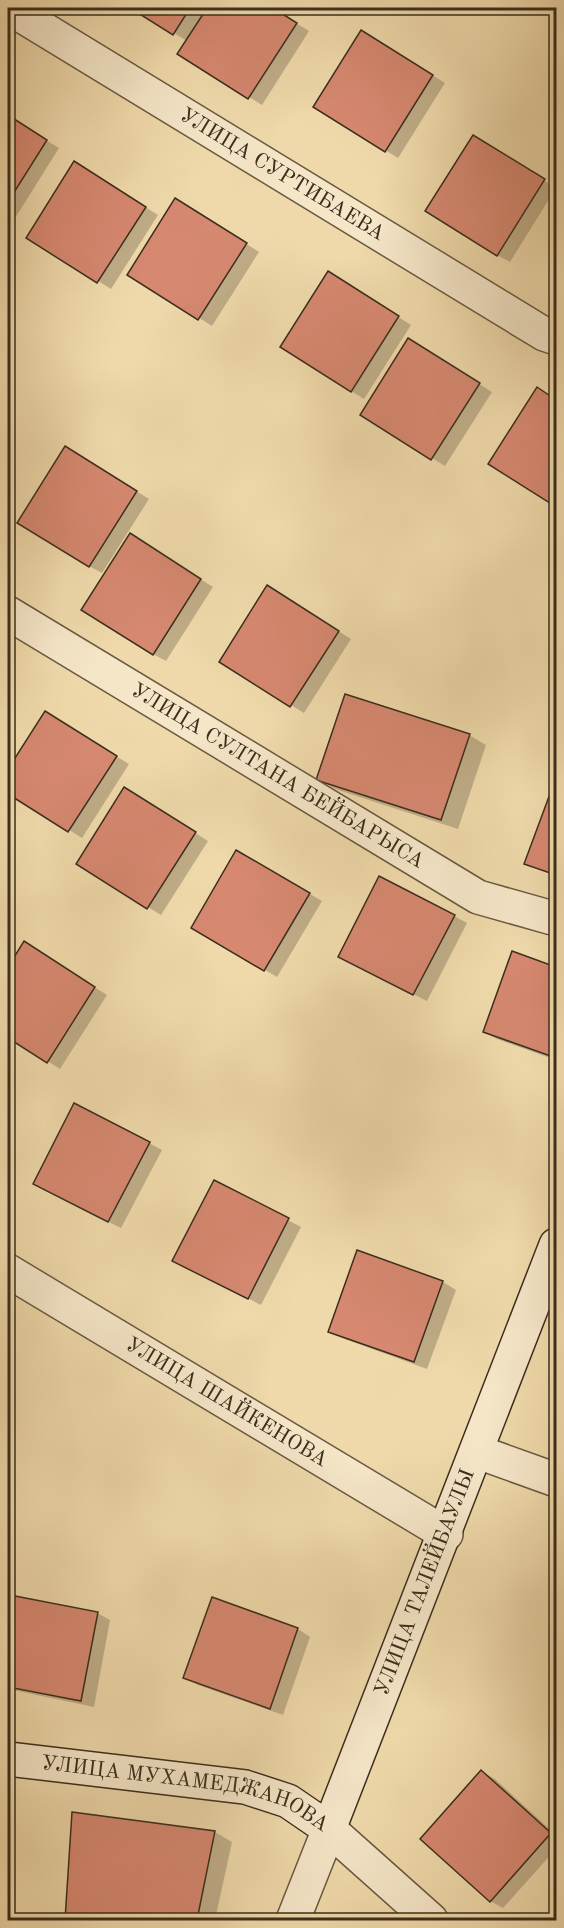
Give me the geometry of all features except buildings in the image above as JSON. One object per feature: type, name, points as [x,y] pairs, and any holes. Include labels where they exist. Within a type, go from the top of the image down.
[{"type":"street","name":"УЛИЦА СУРТИБАЕВА","points":[[9,8],[544,334],[556,338]]},
{"type":"street","name":"УЛИЦА СУЛТАНА БЕЙБАРЫСА","points":[[8,613],[478,897],[556,919]]},
{"type":"street","name":"УЛИЦА ТАЛЕЙБАУЛЫ","points":[[293,1920],[478,1452],[556,1245]]},
{"type":"street","name":"УЛИЦА ШАЙКЕНОВА","points":[[8,1271],[446,1534]]},
{"type":"street","points":[[478,1452],[556,1480]]},
{"type":"street","name":"УЛИЦА МУХАМЕДЖАНОВА","points":[[8,1759],[245,1787],[288,1801],[329,1829],[430,1920]]}]
